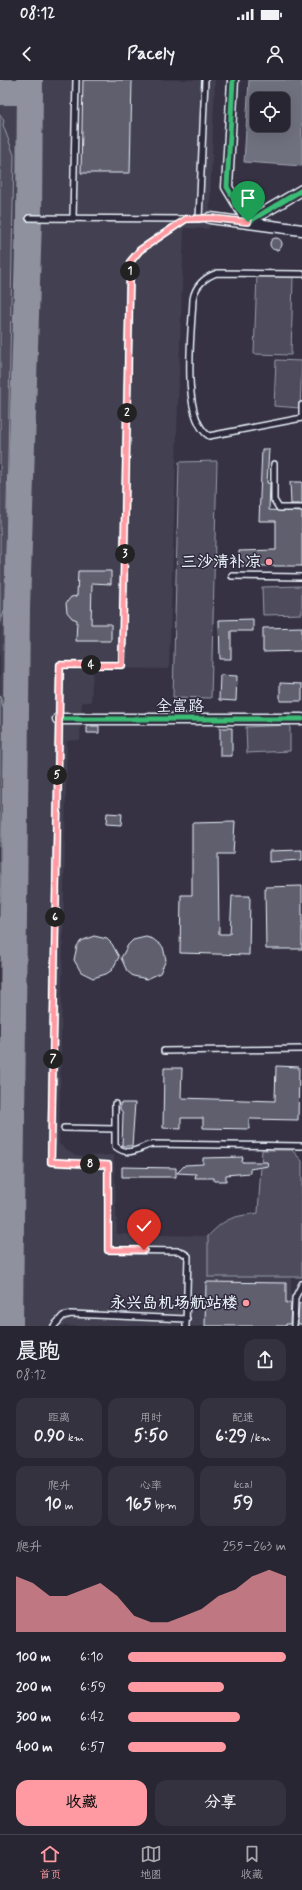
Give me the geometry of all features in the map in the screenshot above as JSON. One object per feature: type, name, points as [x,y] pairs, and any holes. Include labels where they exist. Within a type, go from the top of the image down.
[{"type":"street","points":[[233,80],[227,187],[248,222]]},
{"type":"street","points":[[248,222],[302,190]]},
{"type":"street","points":[[210,218],[302,230]]},
{"type":"street","name":"全富路","points":[[58,719],[302,719]]},
{"type":"lane","points":[[73,218],[76,80]]},
{"type":"lane","points":[[199,218],[205,80]]},
{"type":"lane","points":[[29,218],[210,218]]},
{"type":"lane","points":[[186,219],[140,250],[130,262],[122,665],[60,665],[51,1162],[108,1165],[108,1250],[180,1251],[188,1256],[186,1326]]},
{"type":"lane","points":[[302,274],[217,273],[211,275],[197,287],[193,299],[189,389],[200,428],[209,436],[302,418],[302,405]]},
{"type":"lane","points":[[274,464],[274,500],[276,505],[279,508],[302,508]]},
{"type":"lane","points":[[232,576],[302,577]]},
{"type":"lane","points":[[164,1051],[302,1049]]},
{"type":"lane","points":[[115,1104],[115,1146],[121,1151],[129,1153],[152,1144],[302,1146]]},
{"type":"lane","points":[[64,1128],[115,1129]]},
{"type":"lane","points":[[294,1326],[295,1298],[302,1284]]},
{"type":"lane","points":[[54,1326],[63,1316],[71,1314],[186,1319]]},
{"type":"shaded area","points":[[0,80],[215,80],[209,229],[184,228],[169,669],[93,668],[91,702],[82,702],[80,740],[67,741],[59,1144],[76,1156],[114,1155],[117,1234],[208,1236],[208,1277],[291,1277],[291,1326],[0,1326]]},
{"type":"shaded area","points":[[0,114],[4,121],[3,125],[14,155],[5,608],[0,625]]},
{"type":"shaded area","points":[[257,275],[293,276],[291,355],[254,354]]},
{"type":"shaded area","points":[[276,360],[302,361],[300,408],[274,406]]},
{"type":"shaded area","points":[[217,461],[211,698],[173,697],[179,462]]},
{"type":"shaded area","points":[[302,586],[302,614],[263,615],[262,587]]},
{"type":"shaded area","points":[[0,695],[4,711],[0,956]]},
{"type":"shaded area","points":[[290,725],[290,751],[247,753],[246,727]]},
{"type":"shaded area","points":[[262,1150],[292,1150],[302,1161],[302,1277],[208,1277],[208,1236],[225,1221],[236,1217],[258,1213]]},
{"type":"water","points":[[249,80],[302,80],[302,166],[244,162]]},
{"type":"building","points":[[83,80],[132,80],[130,173],[81,173]]},
{"type":"building","points":[[274,238],[278,238],[282,244],[278,250],[274,250],[270,246],[270,242]]},
{"type":"building","points":[[262,449],[269,449],[267,483],[270,483],[269,510],[302,512],[302,566],[239,566],[239,551],[276,550],[276,521],[259,521]]},
{"type":"building","points":[[290,482],[302,482],[302,504],[291,504]]},
{"type":"building","points":[[78,571],[111,571],[111,584],[92,583],[91,624],[111,624],[111,641],[76,641],[77,620],[72,618],[67,612],[66,603],[71,597],[77,596]]},
{"type":"building","points":[[253,619],[253,631],[231,631],[231,659],[220,659],[219,620]]},
{"type":"building","points":[[302,627],[302,651],[263,652],[263,628]]},
{"type":"building","points":[[220,675],[237,676],[236,701],[219,700]]},
{"type":"building","points":[[280,683],[302,684],[302,701],[280,701]]},
{"type":"building","points":[[87,726],[99,726],[99,733],[87,733]]},
{"type":"building","points":[[220,728],[232,728],[232,756],[220,756]]},
{"type":"building","points":[[107,813],[122,814],[121,825],[106,824]]},
{"type":"building","points":[[235,822],[233,854],[218,854],[219,934],[230,934],[232,896],[250,896],[249,955],[180,953],[181,895],[192,895],[192,823]]},
{"type":"building","points":[[302,850],[302,860],[269,862],[269,851]]},
{"type":"building","points":[[302,886],[302,949],[266,949],[265,887]]},
{"type":"building","points":[[94,936],[107,939],[112,944],[119,957],[112,970],[106,974],[93,978],[81,972],[74,960],[77,946],[81,941]]},
{"type":"building","points":[[146,937],[153,939],[163,947],[166,960],[160,973],[147,979],[133,976],[127,971],[121,958],[128,945],[133,940]]},
{"type":"building","points":[[276,1066],[299,1067],[298,1120],[249,1119],[249,1129],[203,1128],[203,1118],[181,1118],[181,1129],[163,1128],[164,1068],[182,1068],[181,1098],[275,1101]]},
{"type":"building","points":[[120,1103],[135,1103],[132,1146],[122,1146],[123,1113],[120,1109]]},
{"type":"building","points":[[243,1157],[242,1162],[267,1162],[268,1166],[250,1169],[250,1173],[226,1175],[226,1181],[214,1181],[214,1178],[195,1178],[196,1174],[177,1173],[185,1165],[203,1164],[203,1158]]},
{"type":"building","points":[[122,1167],[176,1168],[176,1177],[122,1177]]},
{"type":"building","name":"永兴岛机场航站楼","points":[[206,1282],[286,1283],[286,1303],[291,1303],[290,1324],[286,1324],[286,1326],[205,1326]]},
{"type":"building","points":[[299,1303],[302,1303],[302,1324],[298,1324]]},
{"type":"taxiway","points":[[10,1326],[17,608],[29,218],[30,80]]},
{"type":"taxiway","points":[[0,92],[30,92]]},
{"type":"cycle path","points":[[233,80],[227,187],[248,222],[302,190]]},
{"type":"cycle path","points":[[58,719],[302,719]]},
{"type":"place","name":"三沙清补凉","points":[[269,562]]},
{"type":"place","name":"永兴岛机场航站楼","points":[[246,1303]]},
{"type":"route","points":[[144,1250],[108,1250],[108,1165],[51,1162],[60,665],[122,665],[130,262],[140,250],[186,219],[210,218],[248,222]]}]
